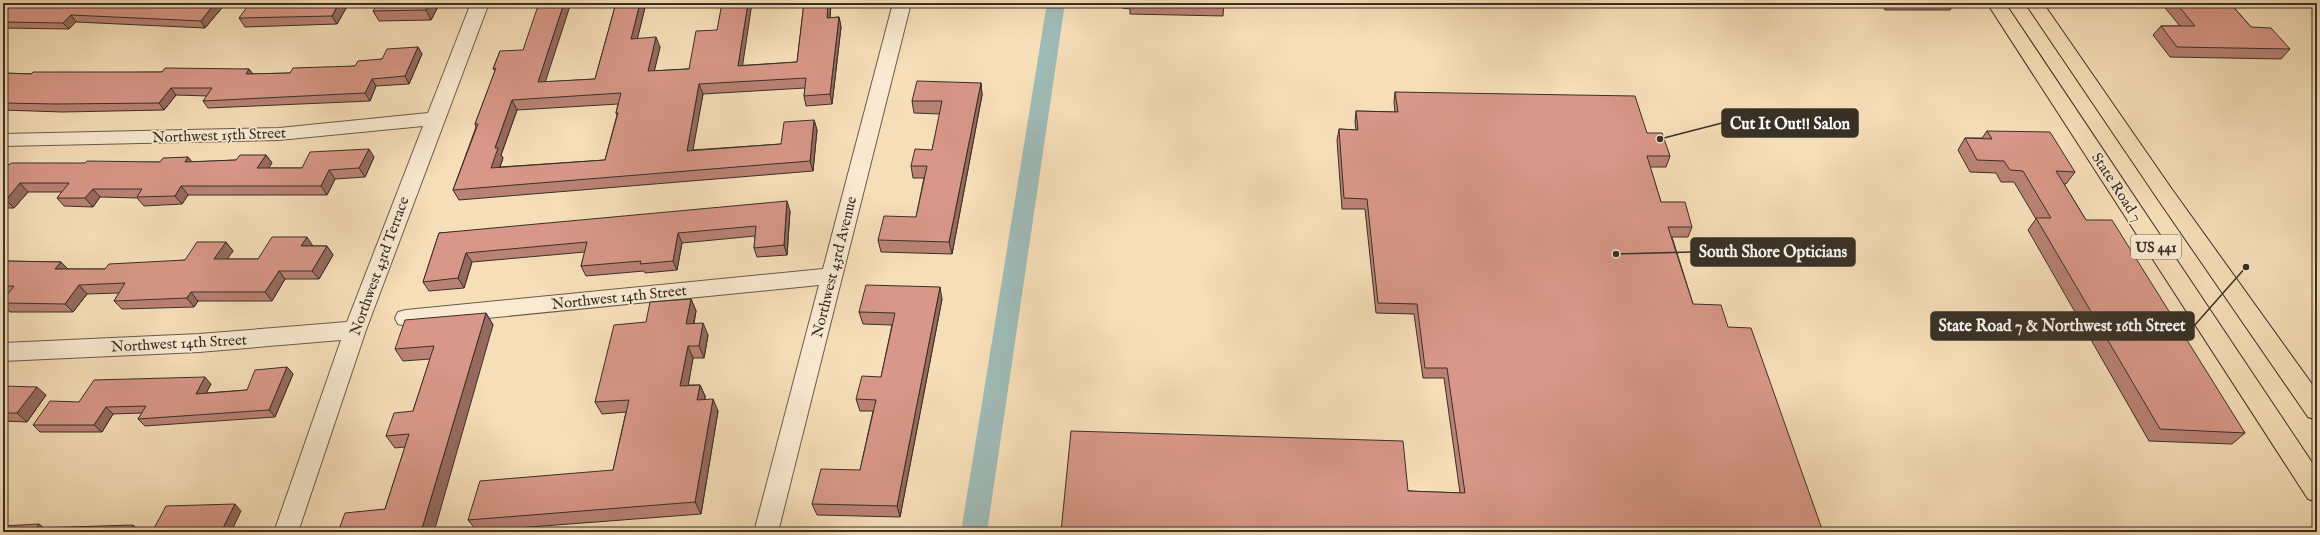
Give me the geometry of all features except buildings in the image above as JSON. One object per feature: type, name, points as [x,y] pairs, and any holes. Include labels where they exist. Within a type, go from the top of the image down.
[{"type":"main road","name":"State Road 7","points":[[1996,3],[2317,491]]},
{"type":"main road","name":"US 441","points":[[2034,3],[2164,194],[2317,410]]},
{"type":"main road","points":[[2291,451],[2317,474]]},
{"type":"street","name":"Northwest 43rd Terrace","points":[[286,532],[355,330],[434,119],[480,3]]},
{"type":"street","name":"Northwest 43rd Avenue","points":[[766,532],[902,3]]},
{"type":"street","name":"Northwest 15th Street","points":[[3,140],[279,134],[434,119]]},
{"type":"street","name":"Northwest 14th Street","points":[[406,318],[832,276]]},
{"type":"street","name":"Northwest 14th Street","points":[[3,352],[199,344],[355,330]]},
{"type":"waterway","points":[[974,532],[1056,3]]},
{"type":"place","name":"Cut It Out!! Salon","points":[[1660,139]]},
{"type":"place","name":"South Shore Opticians","points":[[1616,254]]},
{"type":"place","name":"State Road 7 & Northwest 16th Street","points":[[2246,267]]}]
